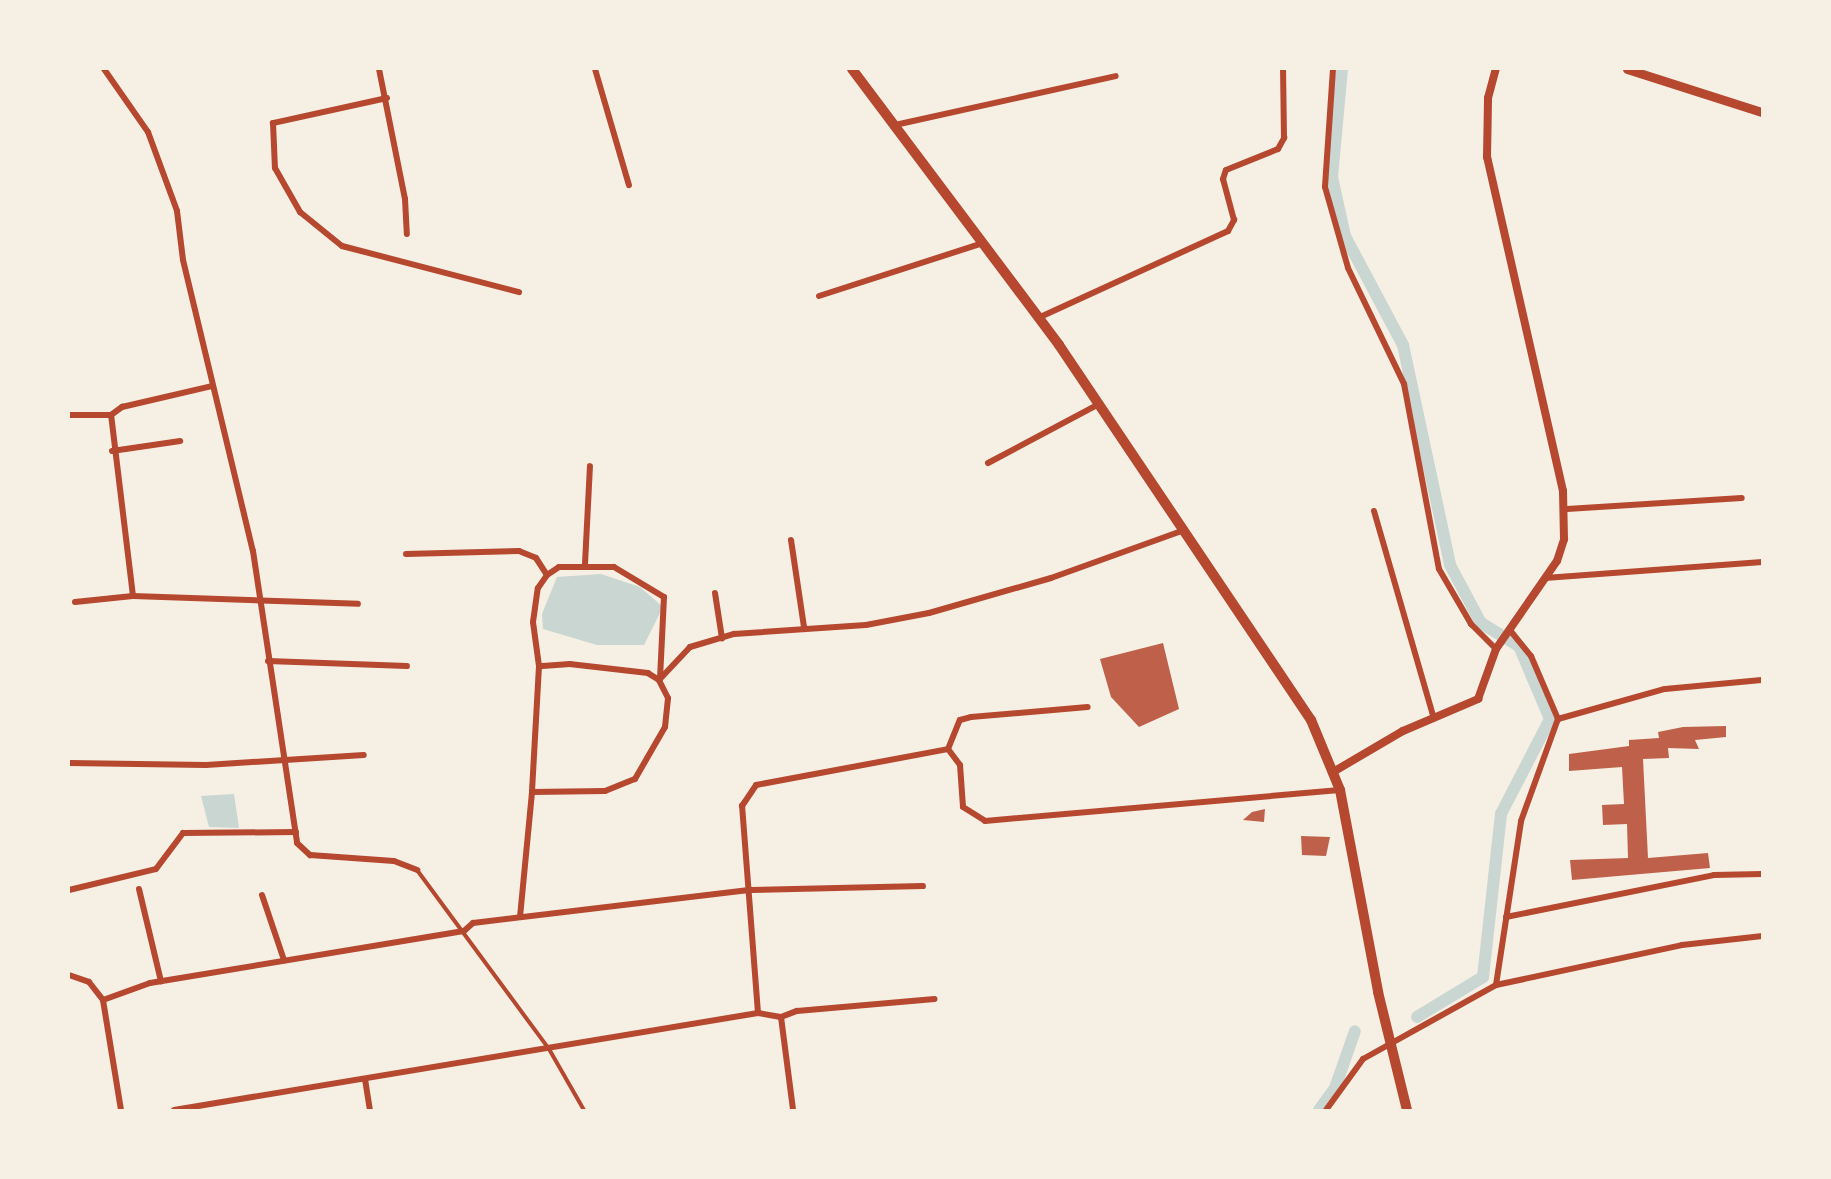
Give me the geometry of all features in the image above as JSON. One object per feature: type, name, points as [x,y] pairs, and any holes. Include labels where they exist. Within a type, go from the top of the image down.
[{"type":"main road","points":[[852,69],[983,243],[1099,404],[1272,656],[1311,720],[1340,790],[1389,1046],[1407,1110]]},
{"type":"main road","points":[[1627,69],[1762,112]]},
{"type":"street","points":[[104,69],[148,132],[177,212],[183,260],[212,386],[236,469],[300,850],[310,855],[394,861],[417,870]]},
{"type":"street","points":[[379,69],[387,98],[407,234]]},
{"type":"street","points":[[595,69],[628,185]]},
{"type":"street","points":[[1038,318],[1228,231],[1234,220],[1223,179],[1226,170],[1278,149],[1284,138],[1282,69]]},
{"type":"street","points":[[1333,69],[1325,187],[1331,210],[1348,268],[1404,384],[1439,569],[1471,624],[1497,646]]},
{"type":"street","points":[[1333,772],[1434,719],[1478,699],[1497,646],[1545,578],[1564,540],[1566,509],[1488,156],[1488,98],[1496,69]]},
{"type":"street","points":[[895,125],[1116,76]]},
{"type":"street","points":[[387,98],[273,123],[275,168],[300,212],[342,246],[519,292]]},
{"type":"street","points":[[819,296],[983,243]]},
{"type":"street","points":[[69,415],[111,416],[122,407],[212,386]]},
{"type":"street","points":[[988,463],[1099,404]]},
{"type":"street","points":[[111,416],[112,451],[133,596]]},
{"type":"street","points":[[112,451],[180,441]]},
{"type":"street","points":[[585,564],[591,466]]},
{"type":"street","points":[[1566,509],[1742,498]]},
{"type":"street","points":[[1374,511],[1434,719]]},
{"type":"street","points":[[660,680],[690,647],[722,638],[804,627],[866,625],[929,613],[1051,578],[1184,530]]},
{"type":"street","points":[[791,540],[804,627]]},
{"type":"street","points":[[406,554],[519,551],[536,558],[547,575]]},
{"type":"street","points":[[1545,578],[1762,562]]},
{"type":"street","points":[[519,917],[532,792],[539,666],[533,622],[538,588],[547,575],[559,567],[585,564],[614,567],[664,597],[660,680],[668,698],[665,727],[635,779],[605,791],[532,792]]},
{"type":"street","points":[[715,593],[722,638]]},
{"type":"street","points":[[75,603],[133,596],[358,604]]},
{"type":"street","points":[[1496,985],[1521,821],[1558,719],[1531,656],[1508,632]]},
{"type":"street","points":[[268,661],[407,666]]},
{"type":"street","points":[[539,666],[582,665],[648,673],[660,680]]},
{"type":"street","points":[[1558,719],[1665,688],[1762,680]]},
{"type":"street","points":[[948,749],[960,720],[971,717],[1088,708]]},
{"type":"street","points":[[948,749],[960,765],[963,807],[985,822],[1340,790]]},
{"type":"street","points":[[758,1013],[746,896],[751,890],[742,806],[745,794],[756,785],[948,749]]},
{"type":"street","points":[[69,763],[206,765],[285,757],[364,755]]},
{"type":"street","points":[[69,890],[156,869],[174,838],[183,833],[296,832]]},
{"type":"street","points":[[1506,917],[1714,875],[1762,874]]},
{"type":"street","points":[[103,1000],[161,981],[464,931],[473,923],[751,890],[923,886]]},
{"type":"street","points":[[139,889],[161,981]]},
{"type":"street","points":[[262,895],[284,960]]},
{"type":"street","points":[[1326,1110],[1363,1059],[1496,985],[1682,945],[1762,936]]},
{"type":"street","points":[[69,975],[89,982],[103,1000],[121,1110]]},
{"type":"street","points":[[174,1110],[758,1013],[781,1017],[798,1011],[934,999]]},
{"type":"street","points":[[781,1017],[793,1110]]},
{"type":"street","points":[[364,1079],[370,1110]]},
{"type":"lane","points":[[417,870],[549,1049],[584,1110]]},
{"type":"shaded area","points":[[601,574],[640,587],[663,607],[644,645],[597,645],[543,629],[542,614],[557,577]]},
{"type":"shaded area","points":[[234,794],[239,828],[209,827],[201,796]]},
{"type":"building","points":[[1163,643],[1179,709],[1139,727],[1111,697],[1100,659]]},
{"type":"building","points":[[1726,726],[1726,737],[1695,740],[1699,749],[1668,748],[1669,758],[1643,759],[1648,858],[1708,853],[1710,868],[1572,880],[1570,860],[1628,858],[1627,824],[1603,825],[1602,805],[1624,804],[1622,767],[1569,771],[1569,754],[1629,746],[1629,740],[1659,738],[1658,732],[1683,727]]},
{"type":"building","points":[[1265,809],[1264,822],[1243,820],[1252,812]]},
{"type":"building","points":[[1301,836],[1330,837],[1326,856],[1302,855]]},
{"type":"waterway","points":[[1342,69],[1332,177],[1345,236],[1403,345],[1450,565],[1481,623],[1519,646],[1550,719],[1501,814],[1483,977],[1417,1017]]},
{"type":"waterway","points":[[1319,1110],[1335,1088],[1355,1031]]}]
